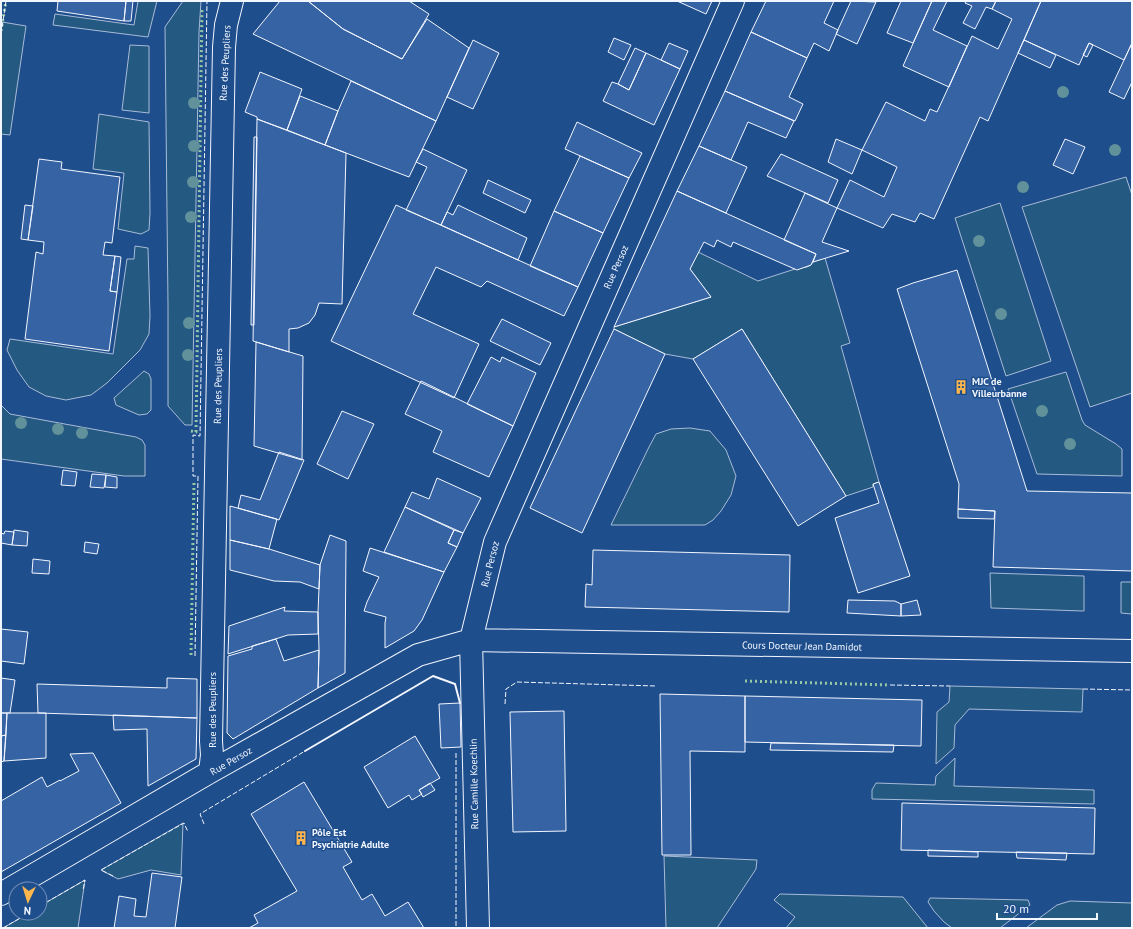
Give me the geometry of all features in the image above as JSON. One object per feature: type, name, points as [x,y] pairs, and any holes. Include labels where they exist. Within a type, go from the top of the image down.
[{"type":"street","name":"Rue des Peupliers","points":[[210,772],[212,755],[211,734],[224,47],[226,25],[232,1]]},
{"type":"street","name":"Rue Persoz","points":[[1,894],[210,772],[418,654],[471,640],[495,542],[733,1]]},
{"type":"street","name":"Cours Docteur Jean Damidot","points":[[471,640],[1132,651]]},
{"type":"street","name":"Rue Camille Koechlin","points":[[471,640],[478,928]]},
{"type":"shaded area","points":[[138,1],[157,1],[148,37],[53,25],[55,14],[134,25]]},
{"type":"shaded area","points":[[183,1],[201,1],[199,32],[192,425],[185,425],[168,406],[165,27]]},
{"type":"shaded area","points":[[2,22],[26,26],[10,135],[1,134]]},
{"type":"shaded area","points":[[130,45],[149,46],[149,113],[122,110]]},
{"type":"shaded area","points":[[99,114],[149,122],[149,230],[141,234],[118,229],[124,173],[93,169]]},
{"type":"shaded area","points":[[1126,177],[1132,195],[1132,393],[1090,407],[1022,207]]},
{"type":"shaded area","points":[[1000,203],[1051,361],[1006,376],[955,218]]},
{"type":"shaded area","points":[[135,246],[148,248],[150,316],[149,334],[140,350],[107,383],[91,395],[66,400],[46,396],[29,387],[17,370],[7,350],[10,339],[113,354],[127,259],[134,259]]},
{"type":"shaded area","points":[[698,252],[758,281],[795,269],[807,267],[813,262],[825,258],[850,343],[841,346],[879,482],[873,484],[873,487],[846,496],[742,329],[693,359],[665,354],[614,329],[614,327],[711,297],[690,269]]},
{"type":"shaded area","points":[[144,371],[149,374],[151,379],[151,410],[147,414],[139,415],[116,405],[114,398]]},
{"type":"shaded area","points":[[1066,372],[1085,425],[1122,449],[1122,476],[1037,474],[1008,389]]},
{"type":"shaded area","points":[[1,405],[10,414],[136,437],[142,440],[145,445],[145,476],[124,476],[1,459]]},
{"type":"shaded area","points":[[690,428],[710,431],[726,450],[736,476],[731,495],[721,511],[713,520],[705,525],[611,525],[656,434],[671,429]]},
{"type":"shaded area","points":[[990,573],[1084,576],[1084,611],[991,608]]},
{"type":"shaded area","points":[[1121,582],[1132,582],[1132,614],[1121,613]]},
{"type":"shaded area","points":[[950,686],[1083,689],[1082,712],[969,709],[955,725],[954,748],[936,764],[937,712],[949,702]]},
{"type":"shaded area","points":[[955,758],[954,786],[1094,790],[1094,804],[872,799],[872,790],[876,783],[935,785],[936,776]]},
{"type":"shaded area","points":[[183,823],[181,875],[151,870],[118,879],[101,870]]},
{"type":"shaded area","points":[[664,856],[757,860],[756,869],[717,928],[666,928]]},
{"type":"shaded area","points":[[85,880],[78,928],[3,928],[15,921],[48,921],[48,901]]},
{"type":"shaded area","points":[[780,894],[903,897],[928,928],[786,928],[795,917],[774,900]]},
{"type":"shaded area","points":[[930,898],[1028,900],[1030,905],[1000,928],[952,928],[934,911],[928,902]]},
{"type":"shaded area","points":[[1070,901],[1132,903],[1132,928],[1026,928],[1057,905]]},
{"type":"building","points":[[58,1],[126,1],[124,21],[57,11]]},
{"type":"building","points":[[126,1],[133,1],[131,21],[124,21]]},
{"type":"building","points":[[280,1],[308,1],[343,29],[402,59],[427,19],[469,48],[436,121],[253,34]]},
{"type":"building","points":[[308,1],[409,1],[429,14],[402,59],[343,29]]},
{"type":"building","points":[[677,1],[712,1],[706,14]]},
{"type":"building","points":[[766,1],[834,1],[824,23],[838,30],[829,51],[814,43],[807,58],[751,32]]},
{"type":"building","points":[[851,1],[876,2],[857,44],[836,34]]},
{"type":"building","points":[[901,1],[932,1],[913,43],[887,33]]},
{"type":"building","points":[[932,1],[947,1],[933,30],[967,46],[949,87],[903,66]]},
{"type":"building","points":[[966,1],[996,1],[992,9],[986,7],[975,29],[963,23],[972,6],[965,3]]},
{"type":"building","points":[[996,1],[1041,1],[988,121],[980,117],[934,219],[920,213],[915,222],[892,214],[883,228],[837,208],[850,180],[884,197],[897,167],[862,150],[886,102],[925,121],[930,109],[937,112],[972,36],[998,49],[1012,19],[992,9]]},
{"type":"building","points":[[1041,1],[1132,1],[1132,43],[1124,60],[1089,43],[1079,65],[1024,40]]},
{"type":"building","points":[[751,32],[807,58],[789,97],[803,104],[795,121],[725,91]]},
{"type":"building","points":[[614,38],[631,45],[624,60],[608,52]]},
{"type":"building","points":[[473,40],[499,53],[473,109],[447,97]]},
{"type":"building","points":[[1024,40],[1056,55],[1050,68],[1018,53]]},
{"type":"building","points":[[669,43],[688,51],[680,69],[661,60]]},
{"type":"building","points":[[1089,43],[1093,45],[1087,57],[1083,55]]},
{"type":"building","points":[[1132,43],[1132,82],[1124,99],[1109,92]]},
{"type":"building","points":[[635,48],[646,53],[629,90],[618,84]]},
{"type":"building","points":[[646,53],[680,69],[654,125],[603,101],[612,82],[629,90]]},
{"type":"building","points":[[260,72],[302,89],[287,130],[257,119],[257,117],[245,112]]},
{"type":"building","points":[[351,81],[436,121],[409,177],[325,145]]},
{"type":"building","points":[[725,91],[794,121],[786,138],[748,122],[731,160],[699,146]]},
{"type":"building","points":[[300,96],[338,111],[325,145],[287,130]]},
{"type":"building","points":[[257,119],[346,153],[342,304],[319,303],[315,315],[309,323],[298,328],[289,329],[289,352],[253,341]]},
{"type":"building","points":[[577,122],[642,153],[629,178],[565,149]]},
{"type":"building","points":[[254,137],[257,137],[254,325],[251,325]]},
{"type":"building","points":[[836,139],[862,150],[852,174],[828,162]]},
{"type":"building","points":[[1065,139],[1085,147],[1073,174],[1053,165]]},
{"type":"building","points":[[699,146],[747,167],[726,213],[677,191]]},
{"type":"building","points":[[423,149],[467,170],[441,225],[406,210],[427,167],[416,162]]},
{"type":"building","points":[[781,154],[838,180],[828,203],[767,176]]},
{"type":"building","points":[[580,156],[629,178],[603,233],[554,211]]},
{"type":"building","points":[[39,159],[62,162],[61,169],[120,177],[112,243],[105,242],[103,255],[115,256],[110,291],[117,292],[109,351],[25,339],[36,252],[43,254],[44,242],[28,240]]},
{"type":"building","points":[[488,180],[531,200],[525,213],[483,193]]},
{"type":"building","points":[[677,191],[816,254],[811,265],[797,270],[733,242],[731,247],[717,240],[714,247],[704,242],[690,269],[711,297],[614,327]]},
{"type":"building","points":[[805,193],[837,208],[822,242],[849,251],[813,262],[816,254],[784,240]]},
{"type":"building","points":[[25,205],[33,206],[28,240],[21,239]]},
{"type":"building","points":[[396,205],[578,287],[564,316],[487,281],[481,287],[436,267],[413,314],[479,344],[454,398],[331,341]]},
{"type":"building","points":[[458,205],[527,238],[518,260],[441,225],[447,212],[453,215]]},
{"type":"building","points":[[554,211],[603,233],[578,287],[530,266]]},
{"type":"building","points":[[115,256],[121,257],[117,292],[110,291]]},
{"type":"building","name":"MJC de Villeurbanne","points":[[957,270],[1027,491],[1132,493],[1132,571],[993,567],[995,511],[958,509],[959,484],[897,289]]},
{"type":"building","points":[[502,319],[551,343],[540,365],[490,341]]},
{"type":"building","points":[[614,329],[665,354],[582,533],[530,508]]},
{"type":"building","points":[[742,329],[846,496],[798,526],[693,359]]},
{"type":"building","points":[[256,342],[303,356],[302,460],[254,446]]},
{"type":"building","points":[[491,357],[500,362],[502,357],[536,373],[513,426],[467,404]]},
{"type":"building","points":[[421,381],[513,426],[489,477],[433,452],[442,431],[405,414]]},
{"type":"building","points":[[342,411],[374,424],[348,479],[317,464]]},
{"type":"building","points":[[279,452],[304,460],[279,520],[238,508],[241,495],[260,500]]},
{"type":"building","points":[[63,470],[77,472],[75,486],[61,485]]},
{"type":"building","points":[[92,474],[106,475],[104,488],[90,487]]},
{"type":"building","points":[[106,475],[117,477],[117,488],[105,487]]},
{"type":"building","points":[[437,478],[481,498],[463,533],[405,507],[412,492],[429,499]]},
{"type":"building","points":[[879,482],[910,576],[858,593],[835,518],[879,503],[873,484]]},
{"type":"building","points":[[230,506],[277,519],[269,549],[230,540]]},
{"type":"building","points":[[405,507],[454,530],[448,543],[457,547],[444,572],[384,552]]},
{"type":"building","points":[[958,509],[995,511],[994,519],[958,518]]},
{"type":"building","points":[[14,530],[28,532],[27,546],[12,545]]},
{"type":"building","points":[[454,530],[463,533],[457,547],[448,543]]},
{"type":"building","points":[[5,531],[14,532],[12,545],[1,543],[1,533],[4,534]]},
{"type":"building","points":[[330,535],[346,541],[345,673],[318,688],[318,612],[320,565]]},
{"type":"building","points":[[230,540],[269,549],[320,565],[319,589],[300,582],[274,581],[230,570]]},
{"type":"building","points":[[85,542],[99,544],[97,554],[84,552]]},
{"type":"building","points":[[370,548],[444,572],[422,620],[414,631],[385,648],[386,617],[364,611],[379,577],[363,571]]},
{"type":"building","points":[[593,550],[790,555],[789,612],[585,607],[586,584],[592,585]]},
{"type":"building","points":[[33,559],[50,561],[49,574],[32,573]]},
{"type":"building","points":[[848,600],[895,601],[901,604],[901,616],[847,613]]},
{"type":"building","points":[[917,600],[921,615],[901,616],[901,604]]},
{"type":"building","points":[[285,607],[284,611],[318,612],[318,634],[288,635],[228,654],[229,626]]},
{"type":"building","points":[[1,629],[28,632],[24,664],[1,661]]},
{"type":"building","points":[[276,639],[284,661],[319,650],[318,688],[233,739],[227,733],[228,656],[252,649],[252,646]]},
{"type":"building","points":[[1,678],[15,680],[10,713],[1,713]]},
{"type":"building","points":[[167,678],[197,679],[197,718],[38,713],[37,684],[167,688]]},
{"type":"building","points":[[660,694],[745,696],[745,752],[690,751],[691,855],[662,855]]},
{"type":"building","points":[[745,696],[922,700],[921,746],[745,742]]},
{"type":"building","points":[[460,703],[461,747],[441,748],[439,704]]},
{"type":"building","points":[[564,711],[566,831],[513,832],[510,712]]},
{"type":"building","points":[[1,713],[7,713],[6,735],[1,736]]},
{"type":"building","points":[[7,713],[46,713],[46,758],[4,761]]},
{"type":"building","points":[[113,715],[197,718],[196,759],[148,786],[147,729],[114,730]]},
{"type":"building","points":[[6,735],[4,761],[1,762],[1,736]]},
{"type":"building","points":[[415,736],[440,778],[419,790],[422,794],[412,800],[409,795],[388,808],[364,767]]},
{"type":"building","points":[[771,743],[894,745],[893,752],[770,750]]},
{"type":"building","points":[[93,753],[121,803],[1,872],[1,801],[42,777],[47,787],[79,771],[70,754]]},
{"type":"building","name":"Pôle Est Psychiatrie Adulte","points":[[304,782],[352,862],[343,867],[362,900],[372,894],[385,916],[408,902],[424,928],[249,928],[258,923],[254,915],[297,891],[251,814]]},
{"type":"building","points":[[430,783],[435,790],[423,797],[419,790]]},
{"type":"building","points":[[902,803],[1095,808],[1094,854],[901,850]]},
{"type":"building","points":[[928,850],[978,852],[978,857],[928,856]]},
{"type":"building","points":[[1016,852],[1067,853],[1066,860],[1017,858]]},
{"type":"building","points":[[152,873],[182,877],[175,928],[114,928],[119,896],[136,899],[134,916],[146,917]]},
{"type":"hedge","points":[[1,31],[6,1]]},
{"type":"hedge","points":[[191,431],[196,432],[202,8]]},
{"type":"hedge","points":[[191,655],[194,480]]},
{"type":"hedge","points":[[745,681],[890,685]]},
{"type":"fence","points":[[1,34],[6,1]]},
{"type":"fence","points":[[195,656],[198,476],[193,476],[193,435],[200,436],[207,1]]},
{"type":"fence","points":[[505,704],[506,689],[517,682],[656,686]]},
{"type":"fence","points":[[890,685],[950,686]]},
{"type":"fence","points":[[1083,689],[1132,690]]},
{"type":"fence","points":[[204,824],[200,814],[305,751]]},
{"type":"fence","points":[[456,753],[456,927]]},
{"type":"fence","points":[[113,876],[101,870],[184,823],[188,832]]},
{"type":"fence","points":[[48,901],[85,880],[83,890]]},
{"type":"fence","points":[[3,928],[15,921]]},
{"type":"wall","points":[[305,751],[433,676],[455,684],[460,703]]},
{"type":"place","name":"MJC de Villeurbanne","points":[[961,387]]},
{"type":"place","name":"Pôle Est Psychiatrie Adulte","points":[[301,838]]}]
